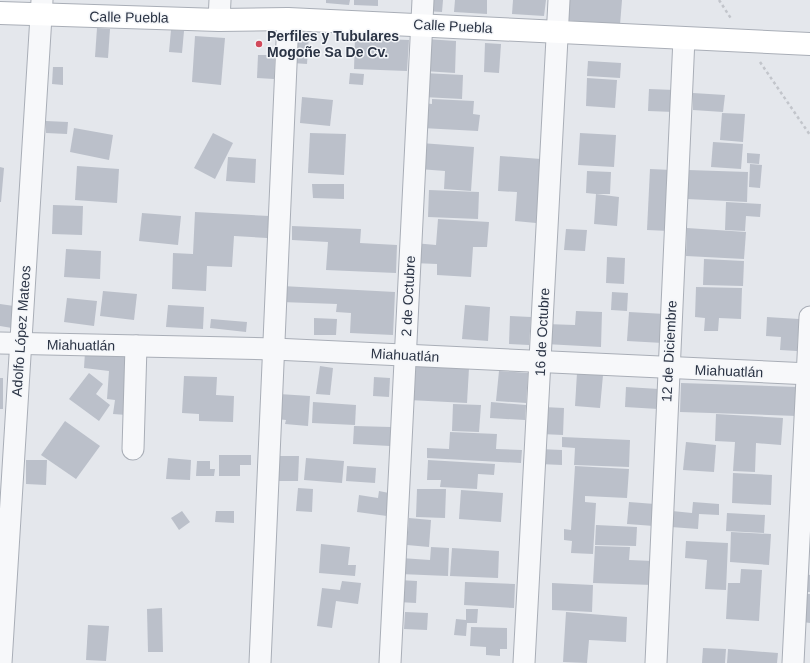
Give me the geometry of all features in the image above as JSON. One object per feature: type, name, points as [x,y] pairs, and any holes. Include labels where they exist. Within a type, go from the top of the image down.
[{"type":"street","name":"2 de Octubre","points":[[390,663],[404,355],[423,0]]},
{"type":"street","name":"16 de Octubre","points":[[524,663],[559,0]]},
{"type":"street","name":"Calle Puebla","points":[[0,13],[41,8],[220,10],[288,19],[810,44]]},
{"type":"street","name":"Adolfo López Mateos","points":[[1,663],[10,344],[41,8]]},
{"type":"street","points":[[260,663],[288,19]]},
{"type":"street","name":"12 de Diciembre","points":[[656,663],[668,368],[684,38]]},
{"type":"street","points":[[793,663],[810,317]]},
{"type":"street","name":"Miahuatlán","points":[[10,344],[274,349],[808,374]]},
{"type":"street","points":[[133,449],[136,346]]},
{"type":"path","points":[[746,42],[810,135]]},
{"type":"building","points":[[326,0],[350,0],[349,5],[326,3]]},
{"type":"building","points":[[354,0],[378,0],[378,6],[354,5]]},
{"type":"building","points":[[426,0],[443,0],[442,12],[425,11]]},
{"type":"building","points":[[455,0],[487,0],[487,14],[454,12]]},
{"type":"building","points":[[513,0],[546,0],[544,16],[512,14]]},
{"type":"building","points":[[565,0],[622,0],[620,25],[563,20]]},
{"type":"building","points":[[97,28],[110,29],[108,58],[95,57]]},
{"type":"building","points":[[171,30],[184,31],[182,53],[169,52]]},
{"type":"building","points":[[294,35],[309,35],[307,64],[292,63]]},
{"type":"building","points":[[195,36],[225,38],[221,85],[192,82]]},
{"type":"building","points":[[355,38],[409,40],[407,71],[354,69]]},
{"type":"building","points":[[426,39],[456,41],[455,73],[424,71]]},
{"type":"building","points":[[485,43],[501,44],[499,73],[484,72]]},
{"type":"building","points":[[258,55],[275,55],[274,79],[257,78]]},
{"type":"building","points":[[588,61],[621,63],[620,78],[587,76]]},
{"type":"building","points":[[53,67],[63,67],[63,85],[52,84]]},
{"type":"building","points":[[350,73],[364,74],[363,85],[349,84]]},
{"type":"building","points":[[424,73],[463,75],[462,99],[423,97]]},
{"type":"building","points":[[587,78],[617,80],[615,108],[586,106]]},
{"type":"building","points":[[649,89],[675,90],[674,112],[648,111]]},
{"type":"building","points":[[693,93],[725,95],[723,112],[693,110]]},
{"type":"building","points":[[302,97],[333,100],[330,126],[300,123]]},
{"type":"building","points":[[432,99],[474,101],[473,114],[480,115],[478,131],[422,128],[423,103],[432,104]]},
{"type":"building","points":[[722,113],[745,114],[743,142],[720,140]]},
{"type":"building","points":[[46,121],[68,122],[67,134],[46,133]]},
{"type":"building","points":[[74,128],[113,135],[109,160],[70,152]]},
{"type":"building","points":[[213,133],[233,143],[215,179],[194,168]]},
{"type":"building","points":[[310,133],[346,134],[344,175],[308,173]]},
{"type":"building","points":[[580,133],[616,135],[614,167],[578,165]]},
{"type":"building","points":[[713,142],[743,144],[741,169],[711,167]]},
{"type":"building","points":[[421,143],[474,147],[471,191],[444,189],[445,171],[419,169]]},
{"type":"building","points":[[747,153],[760,154],[759,164],[747,163]]},
{"type":"building","points":[[500,156],[541,159],[536,223],[515,221],[517,192],[498,191]]},
{"type":"building","points":[[228,157],[256,159],[255,183],[226,181]]},
{"type":"building","points":[[750,164],[762,165],[760,188],[749,187]]},
{"type":"building","points":[[77,166],[119,169],[117,203],[75,200]]},
{"type":"building","points":[[0,167],[4,168],[1,202],[0,202]]},
{"type":"building","points":[[650,169],[672,170],[669,231],[647,230]]},
{"type":"building","points":[[688,170],[748,172],[747,202],[687,199]]},
{"type":"building","points":[[587,171],[611,172],[610,194],[586,193]]},
{"type":"building","points":[[312,184],[344,184],[344,199],[313,198]]},
{"type":"building","points":[[429,190],[479,192],[478,219],[428,217]]},
{"type":"building","points":[[596,194],[619,197],[617,226],[594,224]]},
{"type":"building","points":[[726,202],[761,204],[760,217],[746,216],[745,231],[725,230]]},
{"type":"building","points":[[53,205],[83,206],[82,235],[52,234]]},
{"type":"building","points":[[195,212],[269,216],[267,238],[234,236],[232,267],[207,266],[206,291],[172,289],[173,253],[193,254]]},
{"type":"building","points":[[142,213],[181,216],[178,245],[139,241]]},
{"type":"building","points":[[438,219],[489,222],[487,247],[473,247],[471,277],[437,275],[437,264],[413,263],[414,243],[436,245]]},
{"type":"building","points":[[292,226],[361,229],[360,243],[397,245],[396,273],[326,270],[328,242],[292,240]]},
{"type":"building","points":[[687,228],[746,232],[744,259],[686,256]]},
{"type":"building","points":[[566,229],[587,230],[585,251],[564,250]]},
{"type":"building","points":[[66,249],[101,251],[100,279],[64,277]]},
{"type":"building","points":[[607,257],[625,258],[624,284],[606,283]]},
{"type":"building","points":[[704,259],[744,261],[743,286],[703,285]]},
{"type":"building","points":[[282,286],[395,292],[393,335],[350,333],[351,313],[336,312],[337,304],[281,302]]},
{"type":"building","points":[[696,287],[742,288],[741,319],[719,318],[718,331],[704,331],[705,318],[695,317]]},
{"type":"building","points":[[103,291],[137,294],[134,320],[100,316]]},
{"type":"building","points":[[612,292],[628,293],[627,311],[611,310]]},
{"type":"building","points":[[67,298],[97,301],[94,326],[64,322]]},
{"type":"building","points":[[0,304],[14,306],[12,328],[0,326]]},
{"type":"building","points":[[168,305],[204,307],[203,329],[166,327]]},
{"type":"building","points":[[465,305],[490,307],[488,341],[462,339]]},
{"type":"building","points":[[576,311],[602,312],[601,347],[545,344],[546,324],[575,325]]},
{"type":"building","points":[[629,312],[665,314],[663,343],[627,341]]},
{"type":"building","points":[[510,316],[531,317],[529,345],[509,344]]},
{"type":"building","points":[[767,317],[799,319],[797,351],[780,350],[781,337],[766,336]]},
{"type":"building","points":[[314,318],[337,319],[336,335],[314,335]]},
{"type":"building","points":[[211,319],[247,322],[246,332],[210,328]]},
{"type":"building","points":[[85,352],[132,357],[127,415],[113,414],[115,400],[107,399],[109,371],[84,368]]},
{"type":"building","points":[[411,365],[469,368],[467,403],[409,400]]},
{"type":"building","points":[[320,366],[333,368],[330,395],[316,394]]},
{"type":"building","points":[[499,371],[528,373],[526,403],[496,401]]},
{"type":"building","points":[[89,373],[103,384],[96,394],[110,405],[99,421],[69,399]]},
{"type":"building","points":[[577,373],[603,375],[600,408],[575,406]]},
{"type":"building","points":[[184,376],[217,377],[216,395],[234,396],[233,422],[199,421],[199,414],[182,413]]},
{"type":"building","points":[[374,377],[390,378],[389,397],[373,396]]},
{"type":"building","points":[[0,378],[3,378],[3,409],[0,409]]},
{"type":"building","points":[[681,383],[798,387],[797,416],[680,412]]},
{"type":"building","points":[[626,387],[659,389],[658,409],[625,407]]},
{"type":"building","points":[[279,394],[310,396],[308,426],[285,424],[286,420],[277,419]]},
{"type":"building","points":[[313,402],[356,405],[355,425],[312,423]]},
{"type":"building","points":[[491,402],[526,405],[525,420],[490,418]]},
{"type":"building","points":[[453,404],[481,405],[479,432],[452,431]]},
{"type":"building","points":[[543,407],[564,408],[563,435],[541,434]]},
{"type":"building","points":[[716,414],[783,418],[781,445],[756,443],[755,472],[733,471],[735,442],[715,441]]},
{"type":"building","points":[[65,421],[100,446],[76,479],[41,455]]},
{"type":"building","points":[[354,426],[391,427],[390,446],[353,444]]},
{"type":"building","points":[[450,432],[497,434],[496,449],[522,450],[521,463],[427,458],[427,448],[449,449]]},
{"type":"building","points":[[562,437],[630,440],[629,467],[574,465],[575,448],[562,447]]},
{"type":"building","points":[[686,442],[716,445],[714,472],[683,470]]},
{"type":"building","points":[[539,449],[562,450],[562,465],[539,464]]},
{"type":"building","points":[[219,455],[251,455],[251,465],[240,465],[240,476],[219,476]]},
{"type":"building","points":[[275,456],[299,456],[298,481],[275,481]]},
{"type":"building","points":[[168,458],[191,460],[190,480],[166,479]]},
{"type":"building","points":[[306,458],[344,461],[342,483],[304,480]]},
{"type":"building","points":[[26,460],[47,460],[46,485],[26,484]]},
{"type":"building","points":[[428,460],[495,464],[494,475],[478,474],[477,489],[440,487],[441,480],[427,480]]},
{"type":"building","points":[[197,461],[210,461],[210,469],[215,469],[214,476],[196,476]]},
{"type":"building","points":[[347,466],[376,468],[375,483],[346,481]]},
{"type":"building","points":[[575,466],[629,469],[627,498],[585,496],[585,502],[596,503],[593,554],[571,553],[572,541],[564,540],[564,529],[571,530]]},
{"type":"building","points":[[733,473],[772,475],[771,505],[732,503]]},
{"type":"building","points":[[298,488],[313,489],[312,512],[296,511]]},
{"type":"building","points":[[417,489],[446,489],[445,518],[416,517]]},
{"type":"building","points":[[461,490],[503,493],[501,522],[459,519]]},
{"type":"building","points":[[379,491],[389,493],[387,516],[357,512],[359,495],[378,498]]},
{"type":"building","points":[[629,502],[655,504],[654,526],[627,524]]},
{"type":"building","points":[[693,502],[719,504],[719,515],[699,514],[698,529],[671,527],[672,511],[692,513]]},
{"type":"building","points":[[182,511],[190,522],[179,530],[171,518]]},
{"type":"building","points":[[216,511],[234,511],[234,523],[215,522]]},
{"type":"building","points":[[727,513],[765,515],[764,533],[726,531]]},
{"type":"building","points":[[409,518],[431,520],[429,547],[407,545]]},
{"type":"building","points":[[596,525],[637,527],[636,546],[595,545]]},
{"type":"building","points":[[731,532],[771,534],[769,565],[730,562]]},
{"type":"building","points":[[686,541],[728,543],[726,590],[705,589],[707,560],[685,558]]},
{"type":"building","points":[[321,544],[350,547],[348,565],[356,565],[355,576],[319,573]]},
{"type":"building","points":[[595,546],[630,547],[629,560],[653,561],[652,585],[593,583]]},
{"type":"building","points":[[431,547],[449,548],[448,576],[400,574],[401,558],[430,560]]},
{"type":"building","points":[[452,548],[499,551],[498,578],[450,576]]},
{"type":"building","points":[[741,569],[762,570],[759,621],[726,619],[728,583],[740,583]]},
{"type":"building","points":[[804,574],[810,575],[810,592],[803,592]]},
{"type":"building","points":[[399,580],[417,581],[416,603],[398,602]]},
{"type":"building","points":[[342,581],[361,583],[358,604],[336,601],[332,628],[317,626],[322,588],[340,590]]},
{"type":"building","points":[[465,582],[515,584],[514,608],[464,605]]},
{"type":"building","points":[[552,583],[593,585],[592,612],[552,610]]},
{"type":"building","points":[[805,594],[810,594],[810,623],[803,622]]},
{"type":"building","points":[[162,608],[163,652],[148,652],[147,609]]},
{"type":"building","points":[[466,609],[478,609],[477,623],[467,623],[466,636],[454,635],[456,619],[466,620]]},
{"type":"building","points":[[405,612],[428,613],[427,630],[404,629]]},
{"type":"building","points":[[566,612],[627,617],[626,642],[589,640],[587,663],[563,662]]},
{"type":"building","points":[[88,625],[109,626],[106,661],[86,660]]},
{"type":"building","points":[[471,627],[507,628],[507,649],[500,649],[500,656],[486,655],[486,647],[470,646]]},
{"type":"building","points":[[703,648],[726,649],[725,663],[702,663]]},
{"type":"building","points":[[728,649],[778,653],[777,663],[727,663]]},
{"type":"place","name":"Perfiles y Tubulares Mogoñe Sa De Cv.","points":[[259,44]]}]
